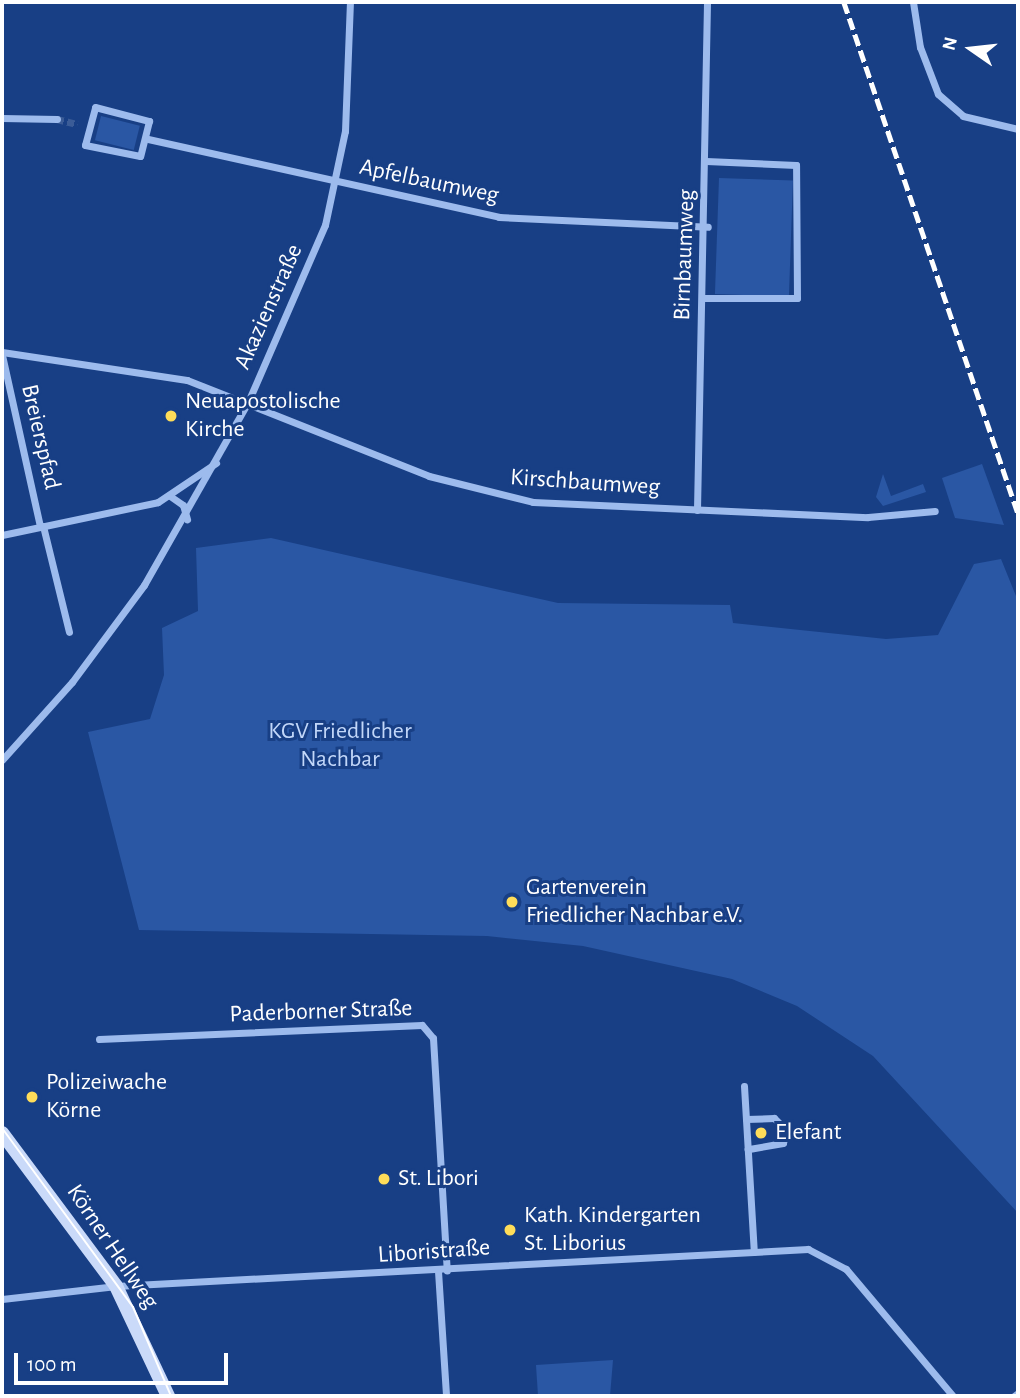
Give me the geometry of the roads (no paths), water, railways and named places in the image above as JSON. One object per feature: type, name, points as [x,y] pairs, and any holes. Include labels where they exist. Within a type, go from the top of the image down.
[{"type":"main road","name":"Körner Hellweg","points":[[2,1133],[117,1286],[168,1396]]},
{"type":"street","name":"Akazienstraße","points":[[2,760],[111,632],[187,520],[248,402],[310,265],[335,183],[350,78],[350,2]]},
{"type":"street","name":"Birnbaumweg","points":[[697,510],[703,298],[708,227],[707,2]]},
{"type":"street","points":[[913,2],[911,14],[929,79],[949,106],[980,123],[1018,129]]},
{"type":"street","points":[[101,107],[144,117],[148,139],[135,158],[85,145],[82,125],[90,110],[101,107]]},
{"type":"street","points":[[2,118],[57,119]]},
{"type":"street","name":"Apfelbaumweg","points":[[148,139],[335,183],[523,220],[708,227]]},
{"type":"street","points":[[703,298],[797,298],[796,165],[706,161]]},
{"type":"street","name":"Kirschbaumweg","points":[[2,354],[160,374],[248,402],[429,477],[494,495],[697,510],[868,517],[935,511]]},
{"type":"street","name":"Breierspfad","points":[[2,354],[36,509],[69,632]]},
{"type":"street","points":[[2,535],[170,496],[219,461]]},
{"type":"street","points":[[170,496],[183,505],[187,520]]},
{"type":"street","name":"Paderborner Straße","points":[[99,1039],[422,1025],[433,1038],[447,1271]]},
{"type":"street","points":[[744,1086],[754,1252]]},
{"type":"street","points":[[746,1119],[774,1118],[786,1130],[783,1143],[748,1149]]},
{"type":"street","name":"Liboristraße","points":[[2,1299],[117,1286],[447,1271],[754,1252],[827,1254],[851,1274],[953,1396]]},
{"type":"street","points":[[438,1271],[446,1396]]},
{"type":"street","points":[[1014,1396],[1018,1393]]},
{"type":"tunnel","points":[[57,119],[77,124]]},
{"type":"tram line","points":[[2,1128],[133,1307],[171,1396]]},
{"type":"railway","points":[[844,2],[1018,513]]},
{"type":"place","name":"Neuapostolische Kirche","points":[[171,416]]},
{"type":"place","name":"Gartenverein Friedlicher Nachbar e.V.","points":[[512,902]]},
{"type":"place","name":"Polizeiwache Körne","points":[[32,1097]]},
{"type":"place","name":"Elefant","points":[[761,1133]]},
{"type":"place","name":"St. Libori","points":[[384,1179]]},
{"type":"place","name":"Kath. Kindergarten St. Liborius","points":[[510,1230]]},
{"type":"park label","name":"KGV Friedlicher Nachbar","points":[[340,746]]}]
